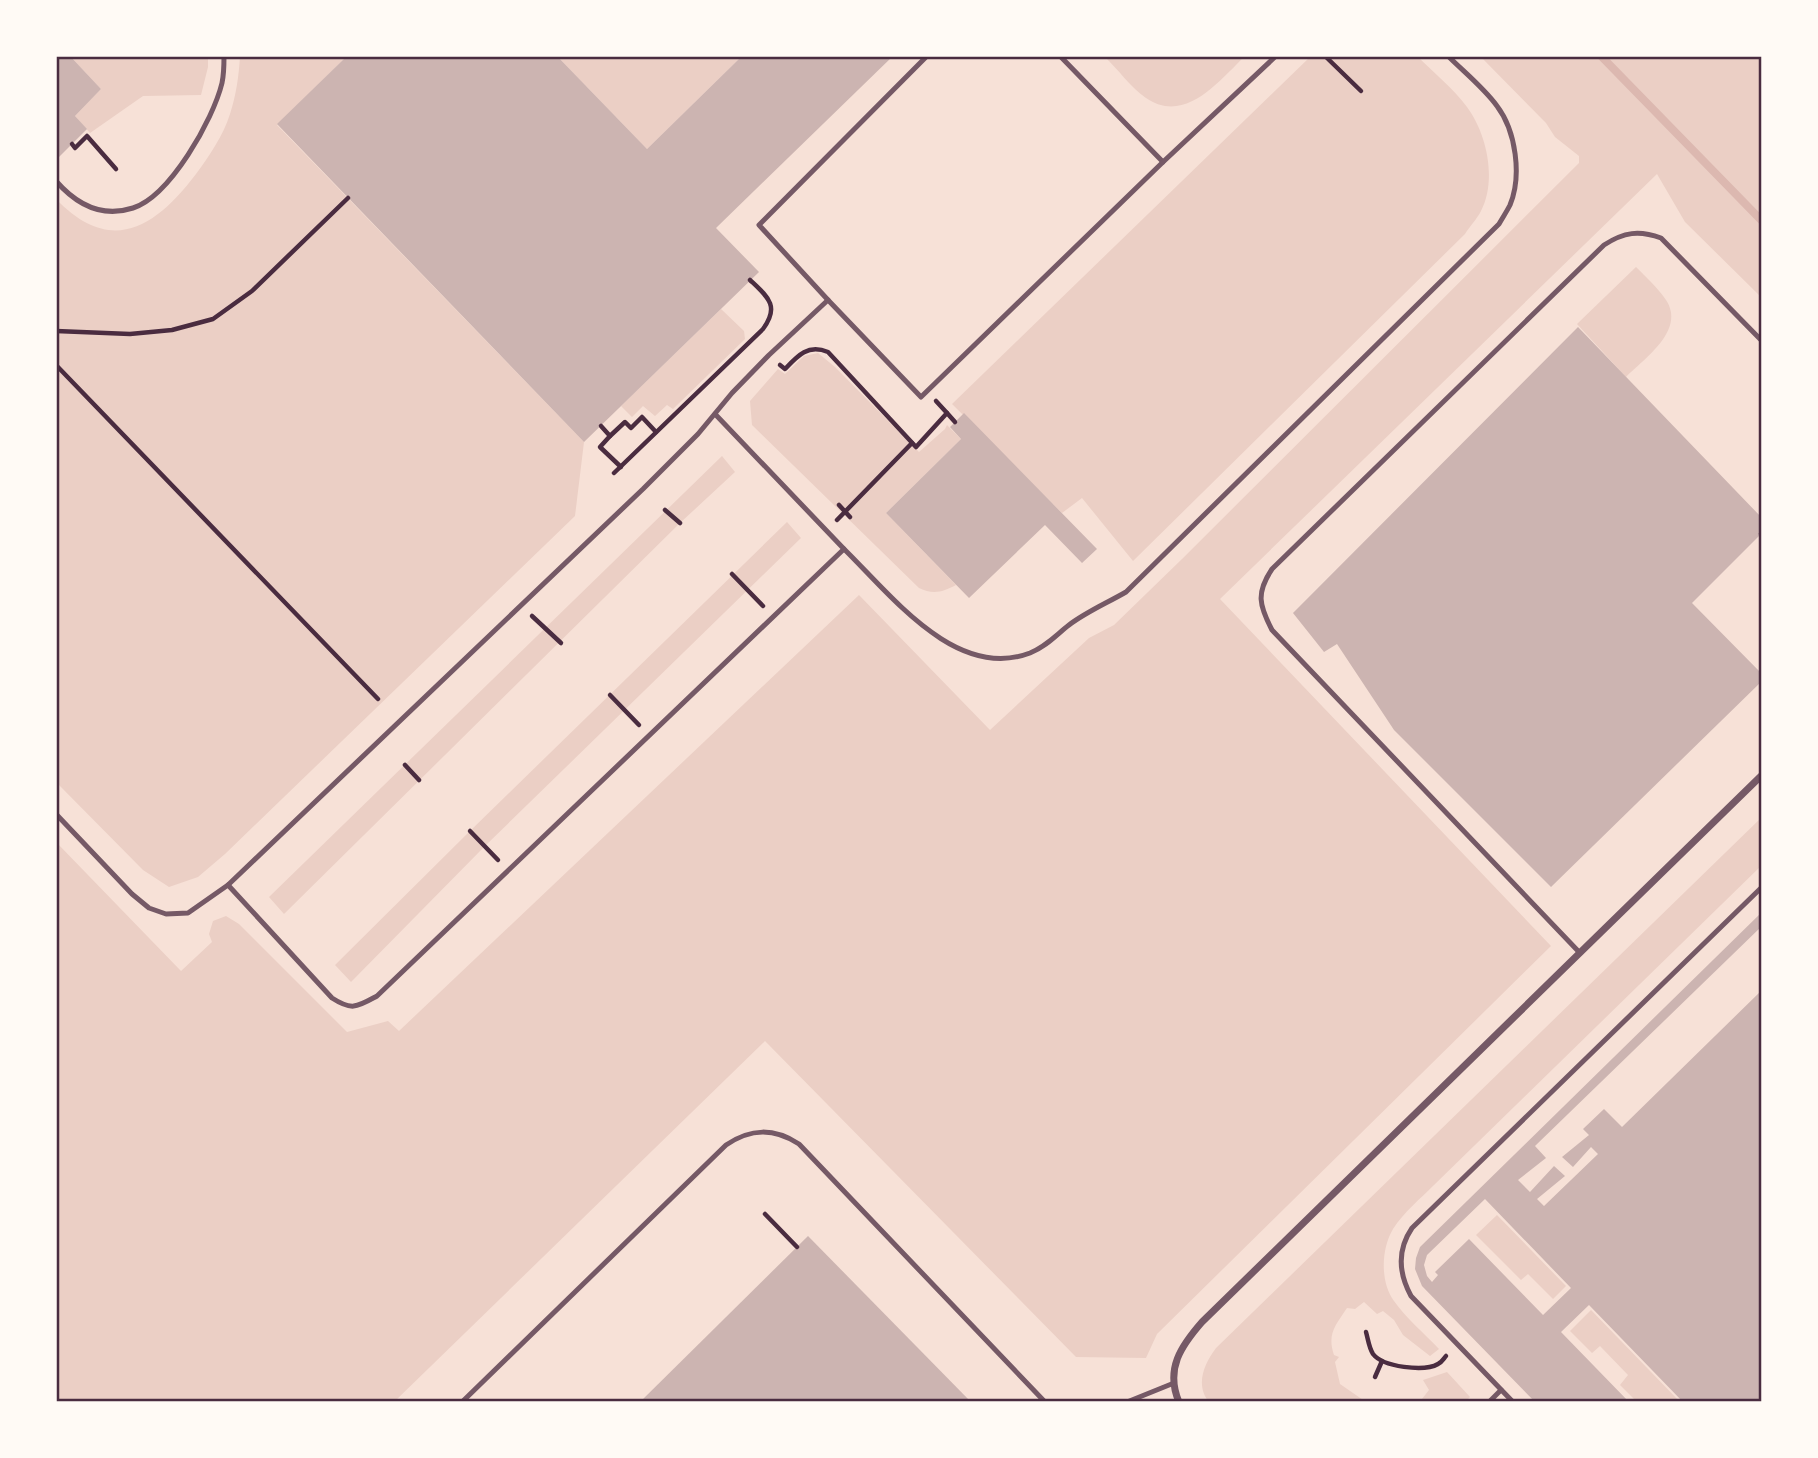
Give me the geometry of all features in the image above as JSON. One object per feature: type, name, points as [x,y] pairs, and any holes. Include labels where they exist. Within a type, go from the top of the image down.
[{"type":"street","points":[[1179,1402],[1174,1383],[1178,1355],[1184,1343],[1202,1322],[1762,775]]},
{"type":"lane","points":[[56,181],[73,199],[89,208],[107,212],[135,208],[149,198],[181,165],[196,143],[223,81],[225,56]]},
{"type":"lane","points":[[927,56],[759,225],[921,397],[1276,56]]},
{"type":"lane","points":[[1060,56],[1163,162]]},
{"type":"lane","points":[[715,414],[844,549],[939,639],[963,652],[982,657],[1006,658],[1029,653],[1050,643],[1069,625],[1126,592],[1499,223],[1511,202],[1516,174],[1514,147],[1508,124],[1498,106],[1448,56]]},
{"type":"lane","points":[[1580,953],[1272,630],[1263,614],[1260,598],[1263,583],[1272,569],[1604,245],[1616,237],[1631,232],[1647,233],[1661,238],[1762,341]]},
{"type":"lane","points":[[56,814],[132,894],[149,908],[166,914],[188,913],[228,885],[643,489],[769,355],[828,300]]},
{"type":"lane","points":[[228,885],[332,998],[346,1007],[359,1006],[377,996],[844,549]]},
{"type":"lane","points":[[1513,1402],[1411,1296],[1402,1278],[1400,1256],[1406,1238],[1412,1228],[1762,887]]},
{"type":"lane","points":[[462,1402],[726,1145],[739,1136],[753,1132],[771,1132],[786,1136],[799,1144],[1045,1402]]},
{"type":"lane","points":[[1127,1402],[1174,1383]]},
{"type":"lane","points":[[1489,1402],[1501,1390]]},
{"type":"path","points":[[1325,56],[1361,91]]},
{"type":"path","points":[[72,144],[75,148],[87,136],[116,170]]},
{"type":"path","points":[[56,331],[140,333],[172,330],[213,319],[252,291],[348,198]]},
{"type":"path","points":[[614,473],[763,329],[771,318],[772,306],[766,295],[750,280]]},
{"type":"path","points":[[785,369],[806,350],[828,352],[916,447],[947,414],[955,422]]},
{"type":"path","points":[[56,365],[378,699]]},
{"type":"path","points":[[621,467],[600,447],[610,436],[625,422],[631,428],[642,417],[656,432]]},
{"type":"path","points":[[601,426],[610,436]]},
{"type":"path","points":[[846,511],[912,443]]},
{"type":"path","points":[[839,505],[850,517]]},
{"type":"path","points":[[665,510],[680,523]]},
{"type":"path","points":[[732,575],[747,590]]},
{"type":"path","points":[[545,629],[561,643]]},
{"type":"path","points":[[610,695],[624,709]]},
{"type":"path","points":[[405,765],[419,780]]},
{"type":"path","points":[[470,831],[485,846]]},
{"type":"path","points":[[765,1214],[797,1247]]},
{"type":"path","points":[[1366,1332],[1374,1357],[1382,1361],[1408,1368],[1438,1364]]},
{"type":"path","points":[[1375,1377],[1382,1361]]},
{"type":"shaded area","points":[[70,56],[208,56],[208,67],[201,95],[143,96],[90,133],[75,116],[101,89]]},
{"type":"shaded area","points":[[240,56],[347,56],[277,125],[584,442],[575,516],[225,854],[198,877],[169,887],[143,870],[56,782],[56,199],[76,217],[95,227],[114,230],[131,228],[148,221],[165,209],[196,174],[224,130],[234,100]]},
{"type":"shaded area","points":[[557,56],[742,56],[647,149]]},
{"type":"shaded area","points":[[1104,56],[1245,56],[1213,87],[1188,103],[1174,106],[1160,105],[1146,98]]},
{"type":"shaded area","points":[[1311,56],[1417,56],[1456,93],[1480,130],[1488,158],[1486,199],[1465,234],[1133,561],[1082,498],[1062,513],[952,404]]},
{"type":"shaded area","points":[[1480,56],[1762,56],[1762,298],[1685,222],[1657,174],[1220,599],[1551,946],[1157,1334],[1146,1358],[1076,1357],[765,1041],[394,1402],[56,1402],[56,842],[181,971],[212,942],[209,934],[213,921],[226,916],[239,924],[347,1032],[388,1021],[399,1031],[859,595],[990,730],[1089,638],[1114,625],[1579,163],[1579,156],[1555,137],[1546,123]]},
{"type":"shaded area","points":[[1636,267],[1666,300],[1671,311],[1671,322],[1661,343],[1626,377],[1577,324]]},
{"type":"shaded area","points":[[721,309],[744,331],[745,339],[673,409],[667,405],[655,416],[643,406],[632,417],[621,406]]},
{"type":"shaded area","points":[[818,353],[919,452],[947,425],[961,439],[886,513],[956,585],[938,592],[919,588],[752,425],[750,401],[778,369],[785,374],[804,356]]},
{"type":"shaded area","points":[[722,456],[735,472],[284,914],[269,897]]},
{"type":"shaded area","points":[[787,522],[801,538],[485,846],[351,982],[335,965]]},
{"type":"shaded area","points":[[1762,817],[1762,865],[1412,1206],[1393,1229],[1384,1256],[1384,1275],[1389,1293],[1404,1313],[1439,1349],[1430,1356],[1403,1335],[1394,1320],[1383,1311],[1377,1314],[1364,1302],[1355,1309],[1347,1308],[1336,1325],[1331,1341],[1334,1355],[1339,1357],[1335,1362],[1340,1384],[1366,1402],[1209,1402],[1202,1382],[1208,1361],[1216,1348]]},
{"type":"shaded area","points":[[1497,1215],[1566,1286],[1553,1299],[1528,1274],[1521,1280],[1476,1235]]},
{"type":"shaded area","points":[[1591,1310],[1680,1402],[1637,1402],[1620,1385],[1628,1375],[1600,1346],[1592,1353],[1570,1331]]},
{"type":"shaded area","points":[[1447,1372],[1470,1397],[1465,1402],[1414,1402],[1422,1399],[1429,1390],[1423,1380]]},
{"type":"building","points":[[56,56],[70,56],[101,89],[75,116],[87,129],[59,157],[56,154]]},
{"type":"building","points":[[347,56],[557,56],[647,149],[742,56],[893,56],[716,228],[759,272],[584,442],[277,124]]},
{"type":"building","points":[[1578,327],[1762,518],[1762,533],[1692,603],[1762,674],[1762,681],[1551,887],[1394,730],[1337,644],[1324,652],[1293,613]]},
{"type":"building","points":[[964,413],[1097,549],[1082,563],[1045,525],[969,598],[886,513],[961,439],[950,427]]},
{"type":"building","points":[[1762,912],[1762,926],[1535,1146],[1546,1158],[1518,1180],[1530,1192],[1554,1166],[1565,1176],[1537,1199],[1544,1206],[1598,1154],[1591,1147],[1573,1167],[1562,1157],[1589,1135],[1583,1129],[1604,1109],[1622,1127],[1762,990],[1762,1402],[1683,1402],[1589,1305],[1561,1332],[1629,1402],[1535,1402],[1422,1286],[1415,1269],[1420,1247]],"holes":[[[1485,1199],[1571,1288],[1543,1315],[1469,1239],[1435,1272],[1438,1275],[1432,1282],[1424,1265],[1427,1255]]]},
{"type":"building","points":[[808,1236],[971,1402],[640,1402]]},
{"type":"waterway","points":[[1601,56],[1762,221]]}]
